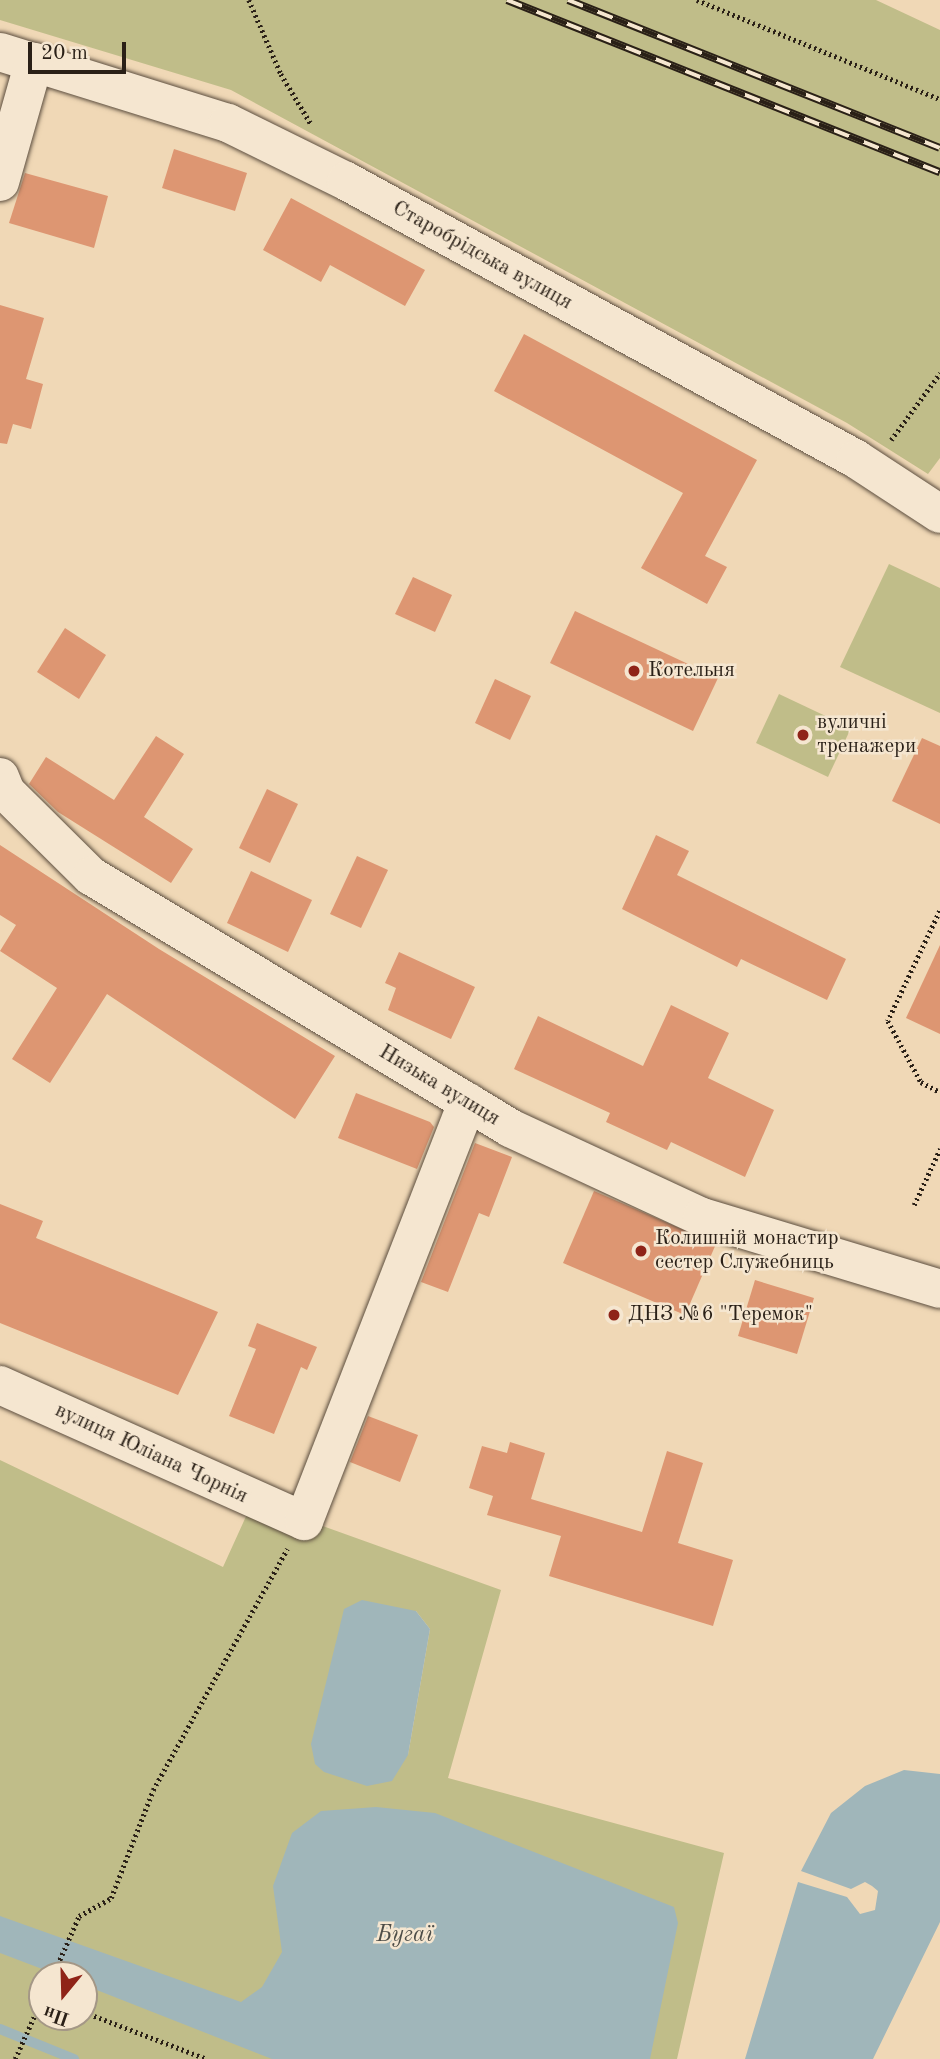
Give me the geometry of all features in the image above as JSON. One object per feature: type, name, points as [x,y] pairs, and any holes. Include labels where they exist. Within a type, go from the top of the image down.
[{"type":"street","points":[[0,182],[17,57]]},
{"type":"street","name":"Старобрідська вулиця","points":[[17,57],[228,123],[346,181],[856,459],[940,514]]},
{"type":"street","name":"Низька вулиця","points":[[0,777],[6,792],[91,876],[510,1128],[702,1217],[940,1289]]},
{"type":"street","points":[[304,1521],[467,1102]]},
{"type":"street","name":"вулиця Юліана Чорнія","points":[[0,1385],[304,1521]]},
{"type":"path","points":[[249,0],[281,74],[317,134]]},
{"type":"path","points":[[697,0],[940,99]]},
{"type":"path","points":[[856,459],[886,447],[940,373]]},
{"type":"path","points":[[940,911],[888,1021],[920,1082],[940,1092]]},
{"type":"path","points":[[914,1205],[940,1149]]},
{"type":"path","points":[[59,1961],[79,1916],[111,1899],[153,1790],[304,1521]]},
{"type":"path","points":[[98,2017],[207,2059]]},
{"type":"path","points":[[15,2059],[28,2030]]},
{"type":"shaded area","points":[[0,0],[876,0],[940,30],[940,458],[928,474],[847,423],[231,90],[0,20]]},
{"type":"shaded area","points":[[889,564],[940,588],[940,713],[840,667]]},
{"type":"shaded area","name":"вуличні тренажери","points":[[779,694],[851,728],[828,777],[756,743]]},
{"type":"shaded area","points":[[0,1460],[223,1567],[253,1501],[501,1590],[448,1778],[724,1853],[677,2059],[0,2059]],"holes":[[[416,1611],[430,1629],[408,1755]]]},
{"type":"water","points":[[362,1600],[416,1611],[430,1629],[408,1755],[392,1781],[367,1786],[324,1772],[315,1764],[311,1744],[344,1609]]},
{"type":"water","points":[[904,1770],[940,1774],[940,1922],[873,2059],[745,2059],[798,1882],[847,1897],[860,1914],[875,1910],[878,1891],[865,1882],[851,1889],[801,1871],[831,1813],[865,1786]]},
{"type":"water","name":"Бугаї","points":[[376,1807],[435,1813],[674,1907],[678,1923],[650,2059],[272,2059],[98,1991],[98,1961],[28,1961],[28,1964],[0,1953],[0,1916],[241,2002],[262,1987],[282,1952],[273,1886],[292,1833],[321,1811]]},
{"type":"building","points":[[174,149],[247,173],[235,211],[162,188]]},
{"type":"building","points":[[25,173],[108,196],[94,248],[9,223]]},
{"type":"building","points":[[291,198],[425,270],[405,306],[330,265],[321,282],[263,250]]},
{"type":"building","points":[[0,305],[44,318],[26,379],[43,384],[31,429],[13,424],[7,444],[0,443]]},
{"type":"building","points":[[524,334],[757,460],[705,556],[727,567],[707,604],[641,568],[683,493],[494,391]]},
{"type":"building","points":[[413,577],[452,595],[435,632],[395,614]]},
{"type":"building","name":"Котельня","points":[[575,611],[718,678],[693,731],[550,663]]},
{"type":"building","points":[[65,628],[106,655],[79,699],[37,672]]},
{"type":"building","points":[[495,679],[531,696],[510,740],[475,723]]},
{"type":"building","points":[[156,736],[184,754],[144,817],[193,849],[171,883],[58,812],[29,784],[46,757],[114,800]]},
{"type":"building","points":[[922,738],[940,746],[940,824],[892,801]]},
{"type":"building","points":[[267,789],[298,804],[270,863],[239,848]]},
{"type":"building","points":[[656,835],[689,851],[677,875],[846,959],[827,1000],[741,959],[737,967],[622,909]]},
{"type":"building","points":[[0,845],[159,949],[335,1056],[295,1119],[107,994],[50,1083],[12,1059],[57,988],[0,951],[16,925],[0,915]]},
{"type":"building","points":[[357,856],[388,870],[361,928],[330,914]]},
{"type":"building","points":[[251,871],[312,900],[288,952],[227,923]]},
{"type":"building","points":[[940,945],[940,1034],[906,1018]]},
{"type":"building","points":[[399,952],[475,987],[451,1039],[388,1010],[396,988],[385,983]]},
{"type":"building","points":[[671,1005],[729,1033],[708,1078],[774,1110],[745,1177],[671,1142],[667,1150],[606,1122],[610,1113],[514,1069],[538,1016],[643,1066]]},
{"type":"building","points":[[356,1093],[430,1122],[434,1127],[417,1169],[338,1138]]},
{"type":"building","points":[[475,1143],[512,1157],[489,1217],[479,1213],[448,1292],[421,1282]]},
{"type":"building","name":"Колишній монастир сестер Служебниць","points":[[594,1191],[716,1244],[685,1315],[563,1263]]},
{"type":"building","points":[[0,1204],[43,1221],[36,1238],[218,1312],[178,1395],[0,1323]]},
{"type":"building","points":[[755,1280],[814,1298],[797,1354],[738,1336]]},
{"type":"building","points":[[257,1323],[317,1347],[307,1370],[301,1367],[274,1434],[229,1416],[256,1349],[248,1346]]},
{"type":"building","points":[[368,1416],[418,1435],[400,1482],[350,1462]]},
{"type":"building","points":[[510,1442],[545,1453],[531,1499],[642,1532],[667,1451],[703,1463],[678,1543],[733,1560],[713,1626],[549,1576],[561,1536],[487,1515],[493,1496],[469,1488],[482,1446],[507,1453]]},
{"type":"waterway","points":[[0,2029],[74,2059]]},
{"type":"railway","points":[[507,0],[940,172]]},
{"type":"railway","points":[[568,0],[940,148]]},
{"type":"place","name":"Котельня","points":[[634,671]]},
{"type":"place","name":"вуличні тренажери","points":[[803,735]]},
{"type":"place","name":"Колишній монастир сестер Служебниць","points":[[641,1251]]},
{"type":"place","name":"ДНЗ №6 \"Теремок\"","points":[[614,1315]]}]
